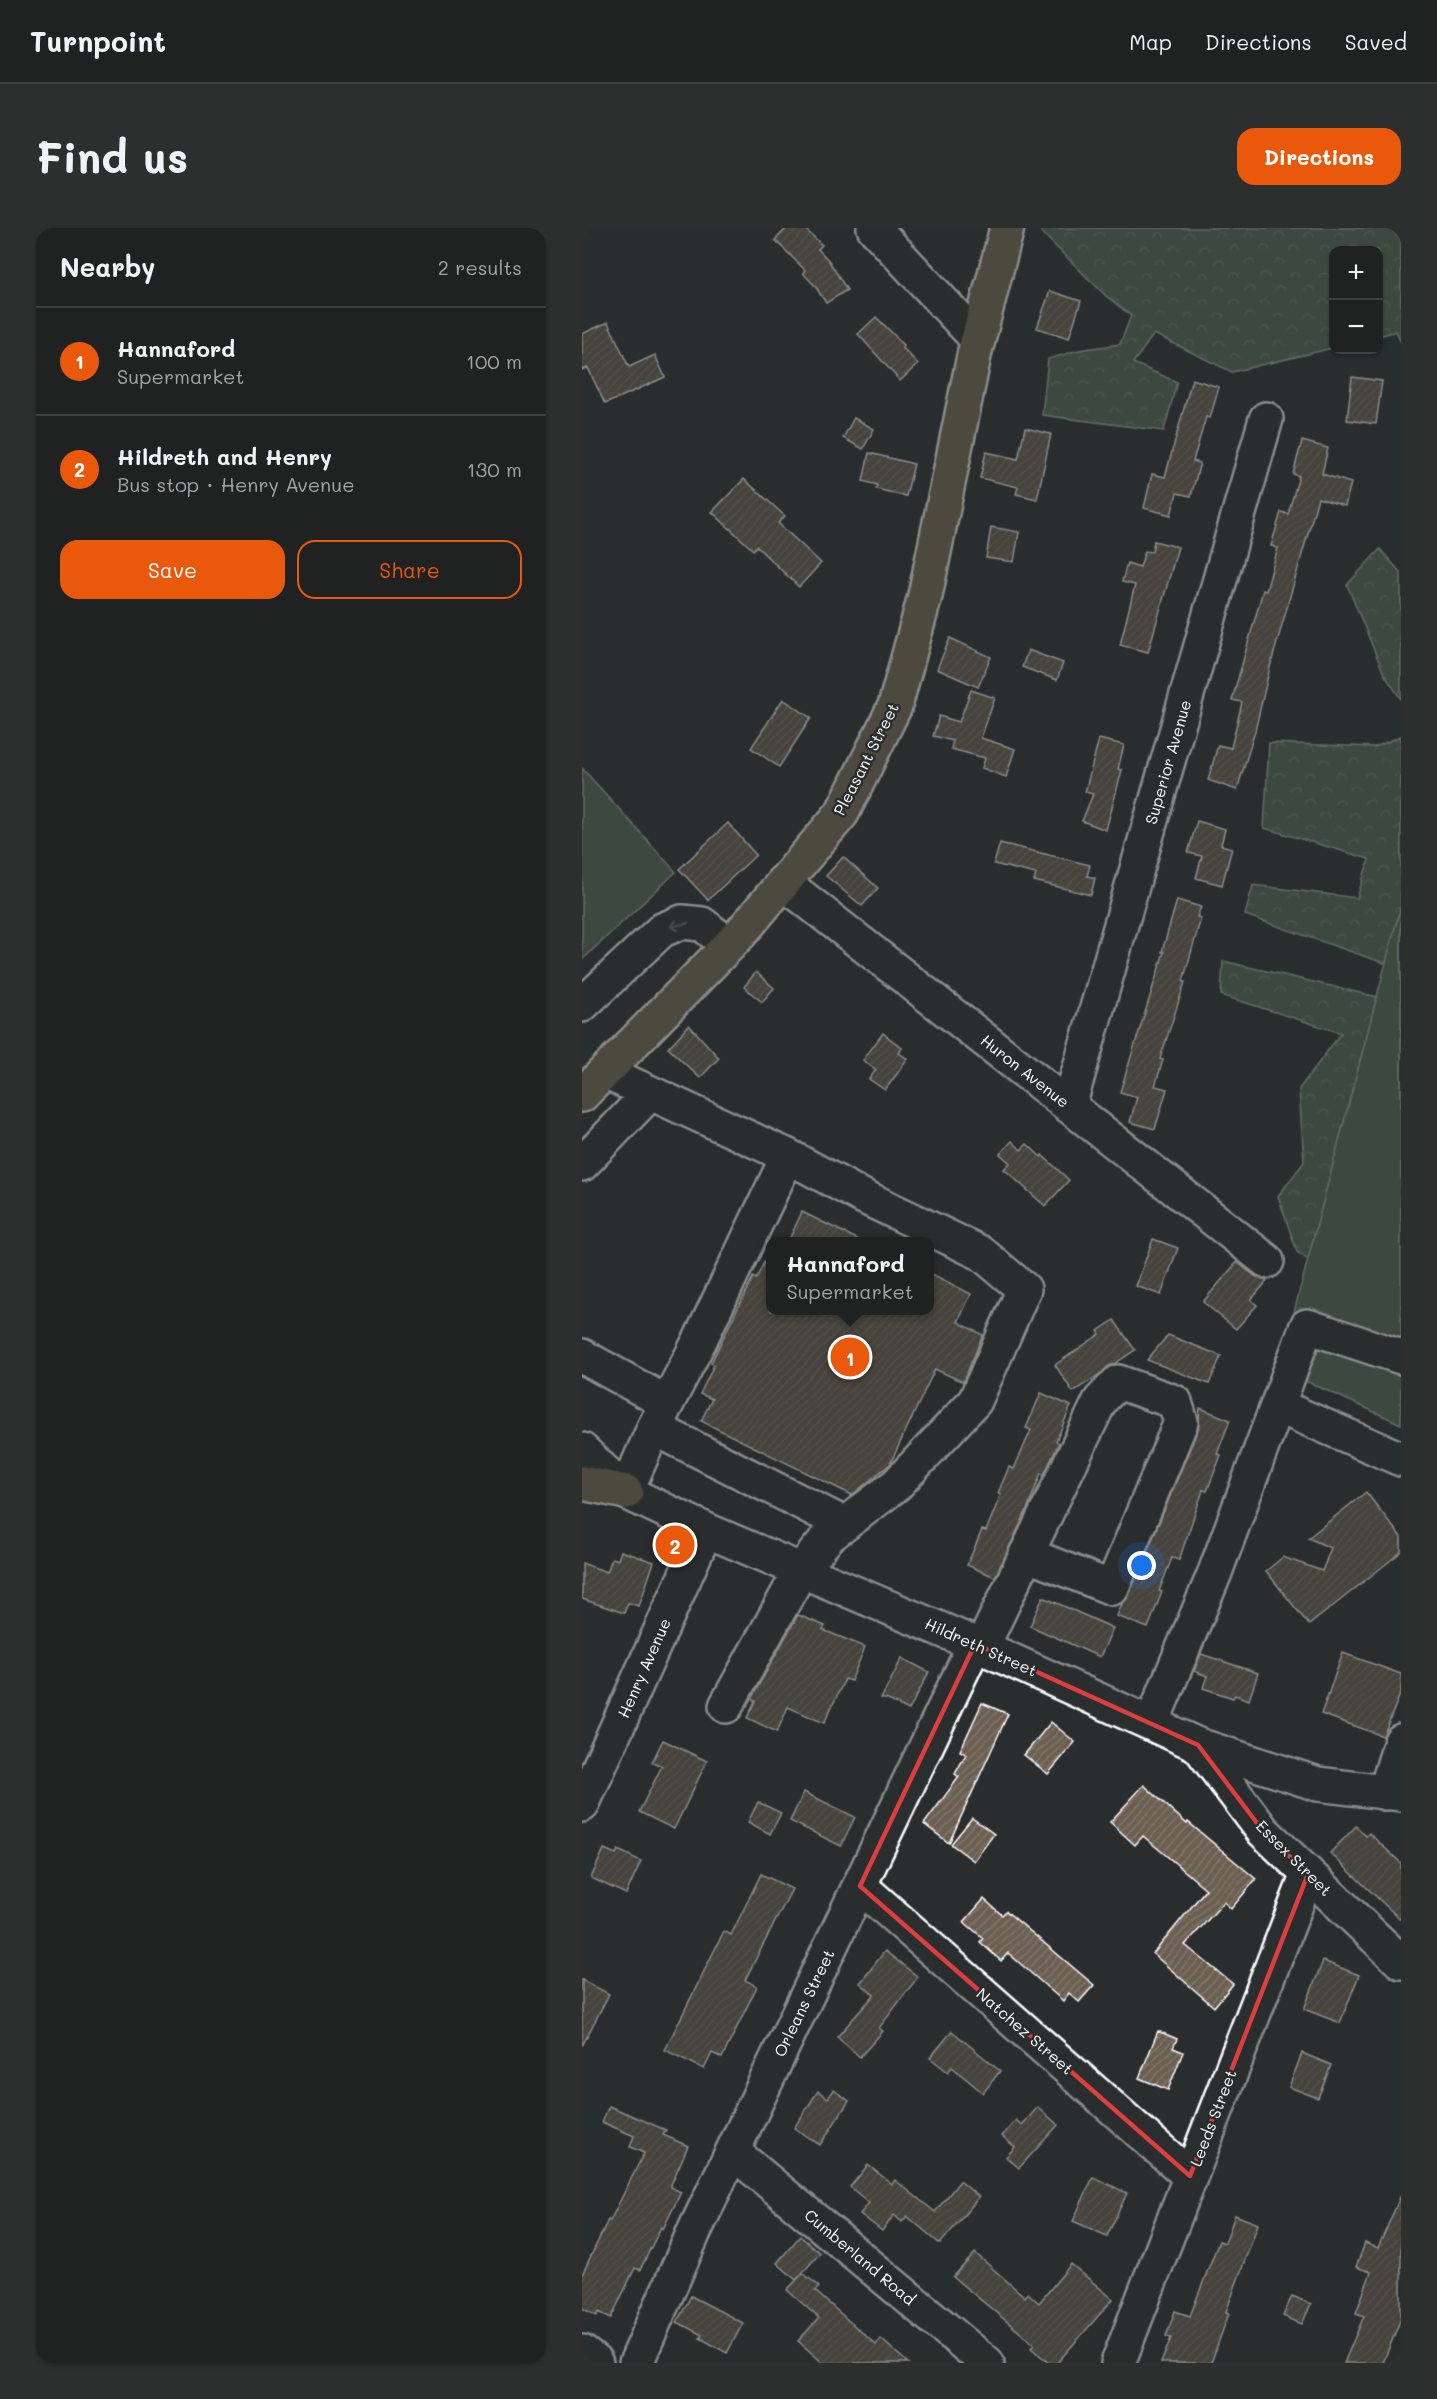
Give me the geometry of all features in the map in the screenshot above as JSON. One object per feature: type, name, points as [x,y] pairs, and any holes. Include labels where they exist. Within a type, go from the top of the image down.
[{"type":"main road","name":"Pleasant Street","points":[[582,1095],[729,945],[842,813],[895,706],[925,596],[978,340],[1007,228]]},
{"type":"main road","points":[[582,1483],[626,1492]]},
{"type":"street","points":[[874,228],[978,340]]},
{"type":"street","name":"Superior Avenue","points":[[1069,1106],[1266,419]]},
{"type":"street","name":"Huron Avenue","points":[[783,882],[1267,1261]]},
{"type":"street","points":[[582,1005],[662,930],[682,922],[702,924],[729,945]]},
{"type":"street","points":[[605,1072],[788,1156],[858,1194],[981,1254],[1024,1289],[975,1401],[896,1485],[829,1536],[801,1570],[726,1706]]},
{"type":"street","points":[[582,1164],[650,1093]]},
{"type":"street","points":[[626,1492],[661,1415],[788,1156]]},
{"type":"street","points":[[1152,1722],[1214,1575],[1307,1326],[1401,1357]]},
{"type":"street","points":[[582,1356],[661,1415],[844,1524]]},
{"type":"street","name":"Orleans Street","points":[[636,2363],[693,2234],[860,1886],[1100,1401],[1118,1382],[1175,1402],[1180,1422],[1112,1588],[1026,1554]]},
{"type":"street","points":[[1278,1406],[1401,1459]]},
{"type":"street","name":"Hildreth Street","points":[[582,1450],[626,1492],[706,1530],[979,1646],[1198,1744],[1318,1784],[1393,1793]]},
{"type":"street","name":"Henry Avenue","points":[[582,1805],[706,1530]]},
{"type":"street","points":[[1393,1793],[1401,1741]]},
{"type":"street","name":"Essex Street","points":[[1198,1744],[1263,1831],[1401,1962]]},
{"type":"street","name":"Leeds Street","points":[[1118,2363],[1308,1874]]},
{"type":"street","name":"Natchez Street","points":[[860,1886],[1190,2176]]},
{"type":"street","name":"Cumberland Road","points":[[733,2152],[987,2363]]},
{"type":"street","points":[[582,2352],[596,2363]]},
{"type":"highlighted area","points":[[975,1644],[1198,1745],[1263,1831],[1308,1874],[1190,2176],[860,1886]]},
{"type":"green space","points":[[1042,228],[1401,228],[1401,343],[1396,331],[1383,335],[1383,246],[1329,246],[1329,349],[1232,372],[1154,334],[1133,363],[1177,382],[1164,431],[1042,415],[1048,359],[1079,350],[1120,344],[1131,316],[1106,296],[1041,232]]},
{"type":"green space","points":[[1380,549],[1401,573],[1401,699],[1384,674],[1347,585]]},
{"type":"green space","points":[[1401,736],[1401,1107],[1349,1290],[1297,1252],[1278,1196],[1304,1162],[1299,1089],[1341,1033],[1221,995],[1223,961],[1382,998],[1387,964],[1245,915],[1253,885],[1357,898],[1369,859],[1264,828],[1269,743],[1375,747]]},
{"type":"green space","points":[[582,768],[676,872],[582,960]]},
{"type":"green space","points":[[1401,905],[1401,1424],[1279,1369]]},
{"type":"building","points":[[787,228],[804,228],[822,245],[818,249],[829,261],[847,290],[826,303],[803,273],[805,270],[775,240]]},
{"type":"building","points":[[1050,291],[1081,301],[1069,338],[1037,328]]},
{"type":"building","points":[[876,317],[904,345],[902,347],[918,364],[900,381],[858,334]]},
{"type":"building","points":[[608,322],[629,367],[655,355],[665,377],[605,404],[588,368],[582,370],[582,334]]},
{"type":"building","points":[[1352,377],[1382,381],[1376,424],[1347,420]]},
{"type":"building","points":[[1192,379],[1219,387],[1210,418],[1206,417],[1193,461],[1200,463],[1191,496],[1177,493],[1171,515],[1144,508],[1152,474],[1165,477]]},
{"type":"building","points":[[854,418],[874,429],[863,449],[843,438]]},
{"type":"building","points":[[1025,428],[1051,434],[1037,499],[1016,494],[1018,487],[980,478],[986,452],[1018,459]]},
{"type":"building","points":[[1302,441],[1328,448],[1322,474],[1351,483],[1345,506],[1318,498],[1237,790],[1208,780],[1218,745],[1231,748],[1242,702],[1232,700],[1263,590],[1266,591],[1278,548],[1271,546],[1281,512],[1288,514],[1299,476],[1293,474]]},
{"type":"building","points":[[869,453],[914,464],[906,496],[876,489],[877,485],[863,481]]},
{"type":"building","points":[[744,479],[785,516],[778,523],[821,563],[799,587],[756,546],[753,550],[712,512]]},
{"type":"building","points":[[991,527],[1019,532],[1014,562],[986,558]]},
{"type":"building","points":[[1154,541],[1178,547],[1148,652],[1120,645],[1135,585],[1122,582],[1127,563],[1140,567],[1145,551],[1152,552]]},
{"type":"building","points":[[950,638],[991,657],[978,687],[937,669]]},
{"type":"building","points":[[1028,650],[1063,663],[1057,680],[1022,667]]},
{"type":"building","points":[[971,690],[995,698],[981,738],[1015,749],[1006,777],[982,768],[985,758],[951,749],[953,741],[933,736],[939,716],[959,722]]},
{"type":"building","points":[[783,699],[811,718],[779,767],[751,748]]},
{"type":"building","points":[[1099,739],[1124,745],[1118,769],[1122,770],[1106,830],[1082,821],[1093,794],[1085,792]]},
{"type":"building","points":[[1197,821],[1225,829],[1221,845],[1232,848],[1222,885],[1196,878],[1202,856],[1188,853]]},
{"type":"building","points":[[728,823],[756,855],[708,900],[679,869]]},
{"type":"building","points":[[1000,843],[1090,865],[1087,876],[1095,878],[1091,895],[1034,881],[1036,874],[994,864]]},
{"type":"building","points":[[843,857],[878,888],[862,906],[826,876]]},
{"type":"building","points":[[1177,900],[1201,907],[1197,917],[1201,918],[1183,981],[1185,982],[1160,1059],[1163,1060],[1155,1086],[1167,1089],[1155,1129],[1130,1122],[1137,1097],[1120,1092],[1164,952],[1162,952]]},
{"type":"building","points":[[756,972],[774,988],[762,1002],[744,987]]},
{"type":"building","points":[[689,1025],[719,1058],[700,1078],[668,1048]]},
{"type":"building","points":[[883,1033],[902,1048],[899,1053],[908,1059],[885,1090],[869,1079],[876,1070],[863,1060]]},
{"type":"building","points":[[1012,1141],[1021,1150],[1027,1144],[1069,1180],[1045,1206],[1004,1169],[1010,1163],[1000,1154]]},
{"type":"building","points":[[802,1212],[853,1237],[790,1237]]},
{"type":"building","points":[[1153,1239],[1178,1248],[1161,1295],[1136,1286]]},
{"type":"building","points":[[766,1258],[766,1315],[934,1315],[934,1275],[971,1294],[958,1322],[983,1335],[963,1382],[935,1369],[890,1464],[852,1495],[701,1421],[712,1399],[700,1394],[714,1365],[711,1363],[753,1277],[756,1279]]},
{"type":"building","points":[[1237,1262],[1255,1276],[1267,1281],[1251,1300],[1257,1305],[1236,1329],[1203,1302]]},
{"type":"building","points":[[1114,1320],[1135,1350],[1073,1392],[1055,1365],[1100,1334],[1098,1331]]},
{"type":"building","points":[[1168,1335],[1221,1356],[1209,1384],[1147,1360]]},
{"type":"building","points":[[1041,1393],[1071,1406],[1056,1441],[1059,1443],[1044,1475],[1041,1473],[1027,1510],[995,1577],[967,1565],[982,1530],[986,1531],[1009,1467],[1014,1469],[1031,1430],[1026,1428]]},
{"type":"building","points":[[1200,1408],[1230,1420],[1217,1454],[1221,1455],[1207,1491],[1203,1490],[1179,1560],[1172,1558],[1148,1628],[1117,1616],[1129,1595],[1198,1429]]},
{"type":"building","points":[[1366,1492],[1401,1537],[1401,1552],[1309,1625],[1266,1571],[1283,1557],[1322,1571],[1331,1548],[1308,1538]]},
{"type":"building","points":[[621,1551],[654,1562],[639,1606],[628,1603],[624,1613],[582,1599],[582,1563],[607,1572],[612,1558],[618,1560]]},
{"type":"building","points":[[1043,1597],[1113,1628],[1100,1657],[1030,1626]]},
{"type":"building","points":[[798,1615],[825,1626],[823,1630],[865,1647],[851,1681],[845,1679],[824,1723],[788,1707],[777,1732],[747,1718],[755,1701],[751,1699]]},
{"type":"building","points":[[1343,1653],[1401,1674],[1401,1692],[1383,1736],[1321,1714]]},
{"type":"building","points":[[1201,1654],[1258,1673],[1249,1700],[1235,1695],[1233,1698],[1203,1688],[1207,1676],[1194,1671]]},
{"type":"building","points":[[902,1658],[929,1672],[909,1710],[886,1699],[881,1699]]},
{"type":"building","points":[[982,1703],[1008,1714],[949,1843],[924,1824],[959,1777],[955,1774],[966,1754],[960,1751]]},
{"type":"building","points":[[1051,1722],[1075,1742],[1048,1774],[1024,1755]]},
{"type":"building","points":[[663,1740],[707,1761],[674,1829],[639,1812],[662,1766],[652,1762]]},
{"type":"building","points":[[1144,1785],[1187,1824],[1188,1822],[1256,1879],[1231,1909],[1224,1902],[1185,1945],[1233,1984],[1214,2007],[1153,1954],[1206,1889],[1143,1836],[1135,1845],[1110,1822]]},
{"type":"building","points":[[804,1792],[855,1817],[841,1846],[790,1821]]},
{"type":"building","points":[[758,1802],[781,1813],[770,1834],[748,1822]]},
{"type":"building","points":[[972,1818],[994,1834],[974,1861],[951,1844]]},
{"type":"building","points":[[1356,1826],[1366,1836],[1369,1833],[1401,1863],[1401,1920],[1330,1853]]},
{"type":"building","points":[[604,1849],[616,1854],[618,1850],[641,1861],[626,1894],[591,1878]]},
{"type":"building","points":[[761,1874],[792,1889],[745,1980],[757,1986],[722,2058],[712,2053],[704,2069],[665,2050],[724,1931],[731,1935]]},
{"type":"building","points":[[984,1899],[1002,1915],[1006,1911],[1094,1985],[1079,2002],[1069,1993],[1063,2001],[1008,1953],[1001,1961],[980,1942],[983,1938],[964,1922]]},
{"type":"building","points":[[885,1951],[918,1977],[879,2028],[883,2031],[860,2057],[837,2037],[874,1995],[860,1983]]},
{"type":"building","points":[[1323,1961],[1359,1975],[1340,2023],[1304,2009]]},
{"type":"building","points":[[582,1980],[609,1994],[582,2046]]},
{"type":"building","points":[[952,2031],[1000,2071],[983,2093],[952,2067],[948,2072],[930,2058]]},
{"type":"building","points":[[1158,2031],[1177,2039],[1173,2048],[1183,2052],[1168,2090],[1139,2078]]},
{"type":"building","points":[[1302,2053],[1331,2065],[1318,2098],[1289,2087]]},
{"type":"building","points":[[834,2090],[849,2101],[820,2145],[794,2128],[818,2091],[828,2098]]},
{"type":"building","points":[[609,2106],[666,2130],[663,2135],[688,2146],[670,2187],[681,2192],[640,2270],[635,2268],[611,2318],[599,2312],[597,2316],[582,2308],[582,2275],[644,2153],[630,2147],[634,2136],[602,2122]]},
{"type":"building","points":[[1038,2107],[1058,2125],[1019,2168],[1006,2157],[1015,2147],[1002,2136],[1016,2120],[1022,2125]]},
{"type":"building","points":[[868,2165],[892,2184],[895,2180],[935,2212],[960,2181],[979,2197],[940,2244],[907,2216],[902,2222],[894,2215],[882,2231],[860,2214],[869,2203],[850,2187]]},
{"type":"building","points":[[1093,2177],[1127,2193],[1107,2236],[1073,2221]]},
{"type":"building","points":[[1401,2195],[1401,2318],[1383,2363],[1344,2363],[1364,2316],[1356,2313],[1371,2272],[1356,2267],[1365,2243],[1378,2248]]},
{"type":"building","points":[[1235,2215],[1258,2224],[1226,2312],[1229,2313],[1211,2363],[1161,2363],[1171,2338],[1166,2336],[1175,2311],[1190,2316],[1219,2241],[1225,2243]]},
{"type":"building","points":[[800,2236],[820,2253],[796,2280],[777,2263]]},
{"type":"building","points":[[975,2253],[1025,2297],[1028,2293],[1039,2303],[1071,2264],[1113,2299],[1057,2363],[1049,2363],[1031,2348],[1034,2344],[953,2277]]},
{"type":"building","points":[[803,2273],[819,2287],[815,2291],[876,2345],[881,2339],[908,2363],[823,2363],[798,2341],[819,2318],[787,2290]]},
{"type":"building","points":[[691,2296],[743,2323],[727,2353],[700,2338],[702,2335],[677,2322]]},
{"type":"building","points":[[1292,2296],[1311,2304],[1302,2324],[1283,2316]]},
{"type":"place","name":"Hannaford","points":[[850,1357]]},
{"type":"place","name":"Hildreth and Henry","points":[[675,1545]]}]
